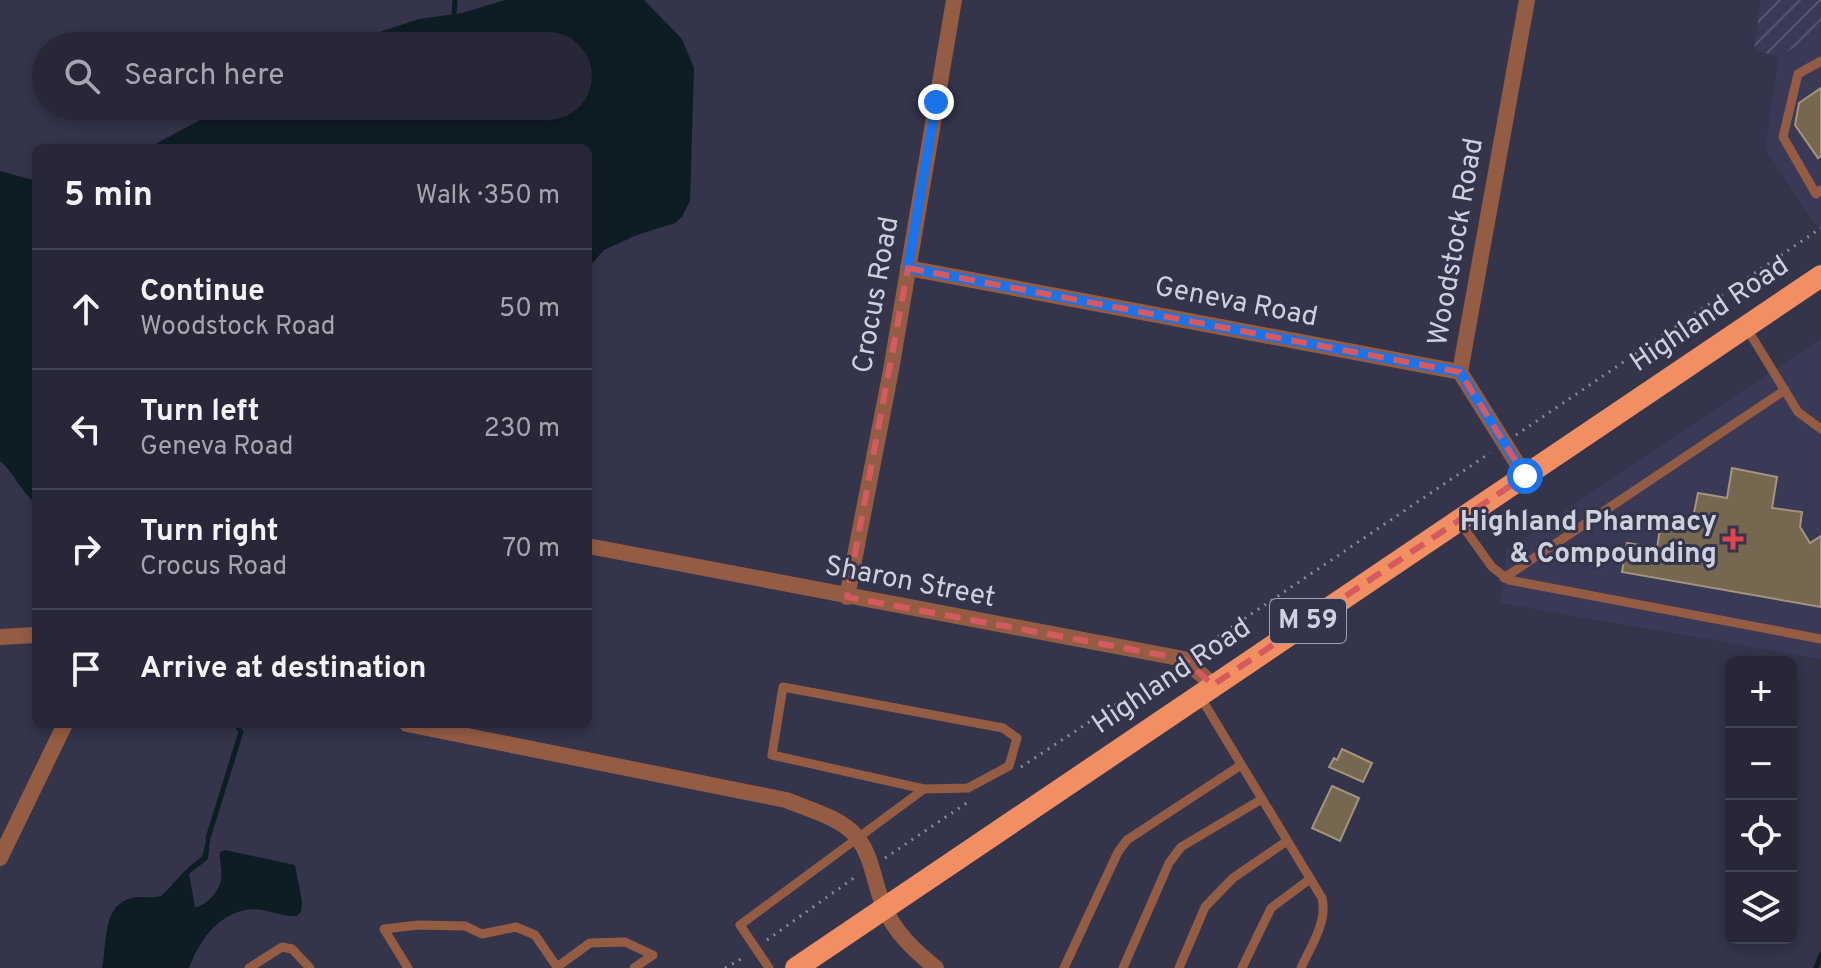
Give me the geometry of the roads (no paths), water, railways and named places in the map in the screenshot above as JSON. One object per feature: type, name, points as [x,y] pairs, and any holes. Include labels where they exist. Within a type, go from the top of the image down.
[{"type":"highway","name":"Highland Road","points":[[796,968],[1821,276]]},
{"type":"street","name":"Crocus Road","points":[[847,597],[891,370],[954,0]]},
{"type":"street","name":"Woodstock Road","points":[[1525,476],[1460,372],[1527,0]]},
{"type":"street","name":"Geneva Road","points":[[908,268],[1460,372]]},
{"type":"street","name":"Sharon Street","points":[[592,547],[1184,659],[1206,690]]},
{"type":"street","points":[[0,637],[32,635]]},
{"type":"street","points":[[0,858],[63,728]]},
{"type":"street","points":[[427,728],[786,800],[818,812],[857,836],[872,866],[884,908],[912,949],[936,968]]},
{"type":"lane","points":[[1821,61],[1798,74],[1783,137],[1816,194],[1821,190]]},
{"type":"lane","points":[[1746,327],[1798,412],[1821,429]]},
{"type":"lane","points":[[1504,578],[1785,390]]},
{"type":"lane","points":[[1459,520],[1492,567],[1504,578],[1536,587],[1821,639]]},
{"type":"lane","points":[[769,968],[740,925],[924,789],[968,788],[1009,766],[1017,738],[1003,728],[783,687],[772,755],[924,789]]},
{"type":"lane","points":[[1206,690],[1241,765],[1324,907],[1301,968]]},
{"type":"lane","points":[[1064,968],[1118,852],[1127,840],[1241,765]]},
{"type":"lane","points":[[1123,968],[1169,863],[1181,847],[1262,799]]},
{"type":"lane","points":[[1179,968],[1205,907],[1233,878],[1287,841]]},
{"type":"lane","points":[[1242,968],[1271,908],[1310,879]]},
{"type":"lane","points":[[408,968],[384,929],[418,925],[465,926],[482,934],[516,927],[535,935],[557,967],[590,943],[625,942],[653,955],[634,968]]},
{"type":"lane","points":[[249,968],[282,947],[292,949],[310,968]]},
{"type":"waterway","points":[[454,14],[455,0]]},
{"type":"waterway","points":[[208,838],[241,732],[238,728]]},
{"type":"waterway","points":[[1816,968],[1821,955]]},
{"type":"place","name":"Highland Pharmacy & Compounding","points":[[1733,539]]}]
